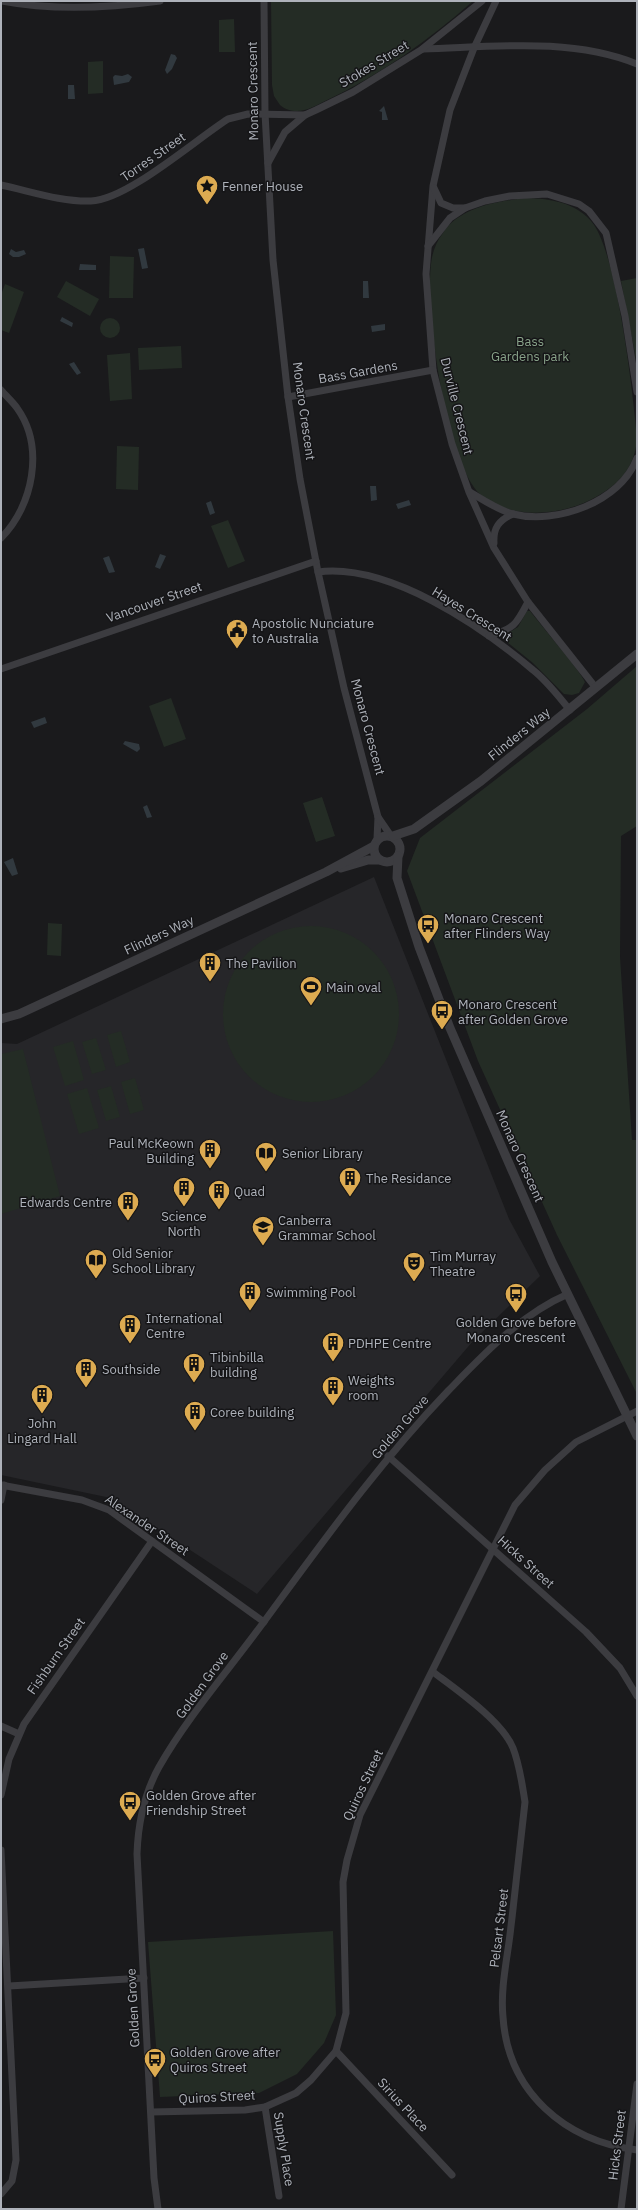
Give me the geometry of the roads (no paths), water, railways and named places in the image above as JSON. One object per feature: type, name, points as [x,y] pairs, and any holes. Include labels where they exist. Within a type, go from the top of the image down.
[{"type":"street","points":[[2,1],[61,7],[117,6],[160,1]]},
{"type":"street","name":"Monaro Crescent","points":[[264,1],[265,113],[273,260],[288,397],[300,479],[318,572],[344,688],[378,817],[376,843]]},
{"type":"street","name":"Stokes Street","points":[[265,113],[305,115],[353,92],[423,49],[482,1]]},
{"type":"street","name":"Durville Crescent","points":[[496,1],[474,48],[450,110],[433,186],[426,274],[433,370],[452,444],[470,492],[494,548],[528,602],[596,688]]},
{"type":"street","points":[[423,49],[540,46],[568,48],[637,64]]},
{"type":"street","name":"Torres Street","points":[[1,185],[72,200],[93,201],[124,192],[228,119],[248,114],[265,113]]},
{"type":"street","points":[[268,164],[285,132],[305,115]]},
{"type":"street","points":[[433,186],[441,203],[453,208],[465,208]]},
{"type":"street","points":[[428,247],[440,228],[450,218],[465,208],[485,201],[510,196],[547,194],[579,204],[589,211],[606,233],[635,369],[637,392]]},
{"type":"street","name":"Bass Gardens","points":[[288,397],[433,370]]},
{"type":"street","points":[[1,390],[18,409],[28,431],[32,448],[32,469],[22,510],[1,538]]},
{"type":"street","points":[[470,492],[489,504],[513,514],[528,516],[559,514],[581,508],[604,498],[621,484],[634,467],[637,458]]},
{"type":"street","points":[[494,548],[494,530],[504,518],[513,514]]},
{"type":"street","name":"Vancouver Street","points":[[1,669],[316,561]]},
{"type":"street","name":"Hayes Crescent","points":[[318,572],[336,570],[359,572],[399,586],[432,600],[490,636],[534,671],[570,710]]},
{"type":"street","points":[[490,636],[515,624],[519,620],[528,602]]},
{"type":"street","name":"Flinders Way","points":[[392,836],[414,829],[481,782],[637,654]]},
{"type":"street","name":"Monaro Crescent","points":[[378,817],[392,836]]},
{"type":"street","name":"Flinders Way","points":[[400,851],[414,829]]},
{"type":"street","points":[[384,835],[392,836],[400,851],[392,861],[382,861],[375,854],[376,843],[384,835]]},
{"type":"street","name":"Flinders Way","points":[[1,1019],[19,1014],[326,872],[376,843]]},
{"type":"street","name":"Monaro Crescent","points":[[397,878],[400,851]]},
{"type":"street","name":"Monaro Crescent","points":[[382,861],[397,878],[419,947],[450,1028],[568,1294],[637,1436]]},
{"type":"street","name":"Flinders Way","points":[[326,872],[357,862],[382,861]]},
{"type":"street","name":"Golden Grove","points":[[158,2209],[154,2178],[137,1854],[140,1824],[146,1797],[159,1768],[176,1741],[264,1622],[316,1548],[388,1456],[435,1404],[483,1356],[522,1321],[568,1294]]},
{"type":"street","name":"Quiros Street","points":[[151,2112],[246,2110],[266,2107],[296,2093],[311,2080],[336,2051],[346,2013],[342,1910],[347,1860],[360,1815],[433,1672],[515,1505],[545,1470],[576,1442],[637,1411]]},
{"type":"street","name":"Hicks Street","points":[[388,1456],[586,1632],[620,1668],[637,1696]]},
{"type":"street","points":[[1,1500],[2,1485]]},
{"type":"street","name":"Alexander Street","points":[[2,1485],[91,1502],[108,1510],[264,1622]]},
{"type":"street","name":"Fishburn Street","points":[[1,1795],[9,1759],[19,1734],[34,1708],[152,1541]]},
{"type":"street","name":"Pelsart Street","points":[[433,1672],[471,1701],[493,1722],[512,1747],[521,1773],[525,1802],[503,1997],[506,2039],[515,2067],[531,2093],[556,2119],[582,2135],[607,2144],[637,2150]]},
{"type":"street","points":[[1,1726],[19,1734]]},
{"type":"street","points":[[1,1850],[9,1986],[16,2160],[12,2181],[1,2194]]},
{"type":"street","points":[[9,1986],[144,1978]]},
{"type":"street","name":"Sirius Place","points":[[336,2051],[452,2175]]},
{"type":"street","name":"Hicks Street","points":[[621,2209],[637,2084]]},
{"type":"street","name":"Supply Place","points":[[266,2107],[279,2196]]},
{"type":"place","name":"Fenner House","points":[[207,206]]},
{"type":"place","name":"Apostolic Nunciature to Australia","points":[[237,650]]},
{"type":"place","name":"Monaro Crescent after Flinders Way","points":[[428,944]]},
{"type":"place","name":"The Pavilion","points":[[210,982]]},
{"type":"place","name":"Main oval","points":[[311,1006]]},
{"type":"place","name":"Monaro Crescent after Golden Grove","points":[[442,1030]]},
{"type":"place","name":"Paul McKeown Building","points":[[210,1170]]},
{"type":"place","name":"Senior Library","points":[[266,1172]]},
{"type":"place","name":"The Residance","points":[[350,1198]]},
{"type":"place","name":"Science North","points":[[184,1208]]},
{"type":"place","name":"Quad","points":[[219,1210]]},
{"type":"place","name":"Edwards Centre","points":[[128,1222]]},
{"type":"place","name":"Canberra Grammar School","points":[[263,1246]]},
{"type":"place","name":"Old Senior School Library","points":[[96,1280]]},
{"type":"place","name":"Tim Murray Theatre","points":[[414,1282]]},
{"type":"place","name":"Swimming Pool","points":[[250,1312]]},
{"type":"place","name":"Golden Grove before Monaro Crescent","points":[[516,1314]]},
{"type":"place","name":"International Centre","points":[[130,1344]]},
{"type":"place","name":"PDHPE Centre","points":[[333,1362]]},
{"type":"place","name":"Tibinbilla building","points":[[194,1384]]},
{"type":"place","name":"Southside","points":[[86,1388]]},
{"type":"place","name":"Weights room","points":[[333,1406]]},
{"type":"place","name":"John Lingard Hall","points":[[42,1414]]},
{"type":"place","name":"Coree building","points":[[195,1432]]},
{"type":"place","name":"Golden Grove after Friendship Street","points":[[130,1822]]},
{"type":"place","name":"Golden Grove after Quiros Street","points":[[155,2078]]},
{"type":"park label","name":"Bass Gardens park","points":[[530,348]]}]
